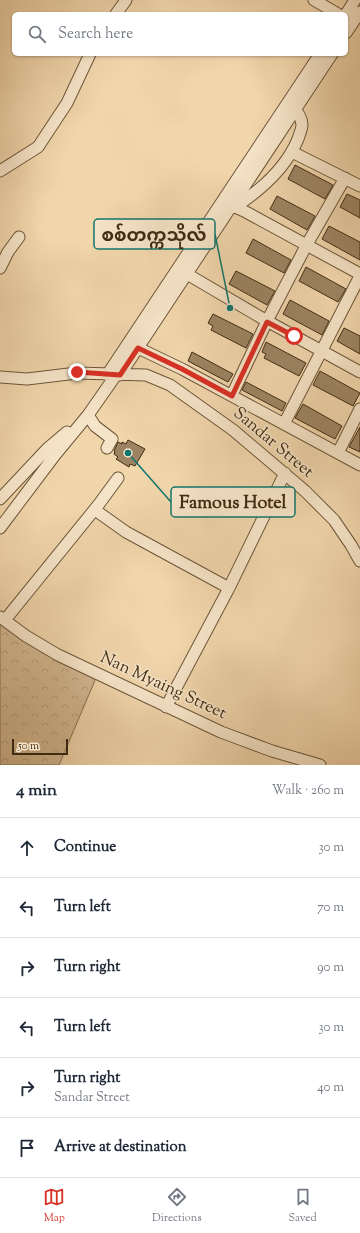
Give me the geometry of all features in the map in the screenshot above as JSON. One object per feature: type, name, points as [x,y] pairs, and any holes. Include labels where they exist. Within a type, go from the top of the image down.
[{"type":"street","points":[[117,12],[126,0]]},
{"type":"street","points":[[314,0],[335,12]]},
{"type":"street","points":[[348,12],[355,0]]},
{"type":"street","points":[[348,15],[360,13]]},
{"type":"street","points":[[348,30],[360,13]]},
{"type":"street","points":[[0,170],[38,147],[67,103],[89,56]]},
{"type":"street","points":[[0,528],[55,455],[88,415],[319,56]]},
{"type":"street","points":[[114,375],[138,348],[233,208],[295,109],[331,56]]},
{"type":"street","points":[[233,208],[262,187],[292,152],[302,125],[299,113],[295,109]]},
{"type":"street","points":[[292,152],[360,186]]},
{"type":"street","points":[[232,396],[267,322],[306,246],[345,178]]},
{"type":"street","points":[[233,208],[360,275],[284,424]]},
{"type":"street","points":[[0,268],[8,252],[19,237]]},
{"type":"street","points":[[187,274],[267,322],[360,372]]},
{"type":"street","points":[[138,348],[182,369],[360,465]]},
{"type":"street","name":"Sandar Street","points":[[0,377],[27,379],[77,372],[114,375],[146,375],[170,384],[232,430],[285,473],[334,520],[351,545],[360,562]]},
{"type":"street","points":[[338,453],[360,409]]},
{"type":"street","points":[[88,415],[95,426],[112,439],[107,448]]},
{"type":"street","points":[[0,499],[47,449],[88,415]]},
{"type":"street","points":[[166,707],[229,588],[285,473]]},
{"type":"street","points":[[2,618],[95,510],[118,478]]},
{"type":"street","points":[[95,510],[126,532],[229,588]]},
{"type":"street","name":"Nan Myaing Street","points":[[2,618],[26,636],[58,655],[166,707],[221,732],[272,751],[320,765]]},
{"type":"green space","points":[[0,619],[96,678],[59,765],[0,765]]},
{"type":"building","points":[[295,165],[333,185],[325,199],[288,179]]},
{"type":"building","points":[[347,194],[360,200],[360,218],[340,207]]},
{"type":"building","points":[[277,196],[315,216],[307,230],[270,209]]},
{"type":"building","points":[[329,226],[360,242],[360,260],[322,239]]},
{"type":"building","points":[[253,239],[291,260],[284,273],[246,253]]},
{"type":"building","points":[[306,267],[346,289],[338,302],[299,281]]},
{"type":"building","points":[[236,271],[275,291],[267,305],[229,284]]},
{"type":"building","points":[[290,300],[329,321],[322,335],[283,314]]},
{"type":"building","points":[[213,314],[253,334],[246,348],[211,330],[213,326],[208,323]]},
{"type":"building","points":[[344,328],[360,336],[360,354],[337,341]]},
{"type":"building","points":[[266,342],[306,363],[299,376],[264,358],[266,354],[262,352]]},
{"type":"building","points":[[192,352],[233,374],[228,382],[188,361]]},
{"type":"building","points":[[320,371],[360,393],[353,406],[313,385]]},
{"type":"building","points":[[246,382],[286,403],[282,411],[242,390]]},
{"type":"building","points":[[303,404],[342,426],[335,439],[295,418]]},
{"type":"building","points":[[360,427],[360,452],[349,447]]},
{"type":"building","points":[[128,440],[145,449],[135,466],[130,464],[129,467],[116,459],[118,457],[114,454],[118,442],[126,444]]},
{"type":"place","name":"စစ်‌တက္ကသိုလ်","points":[[230,308]]},
{"type":"place","name":"Famous Hotel","points":[[128,453]]},
{"type":"route","points":[[77,372],[120,375],[138,348],[182,369],[232,396],[267,322],[294,336]]}]
